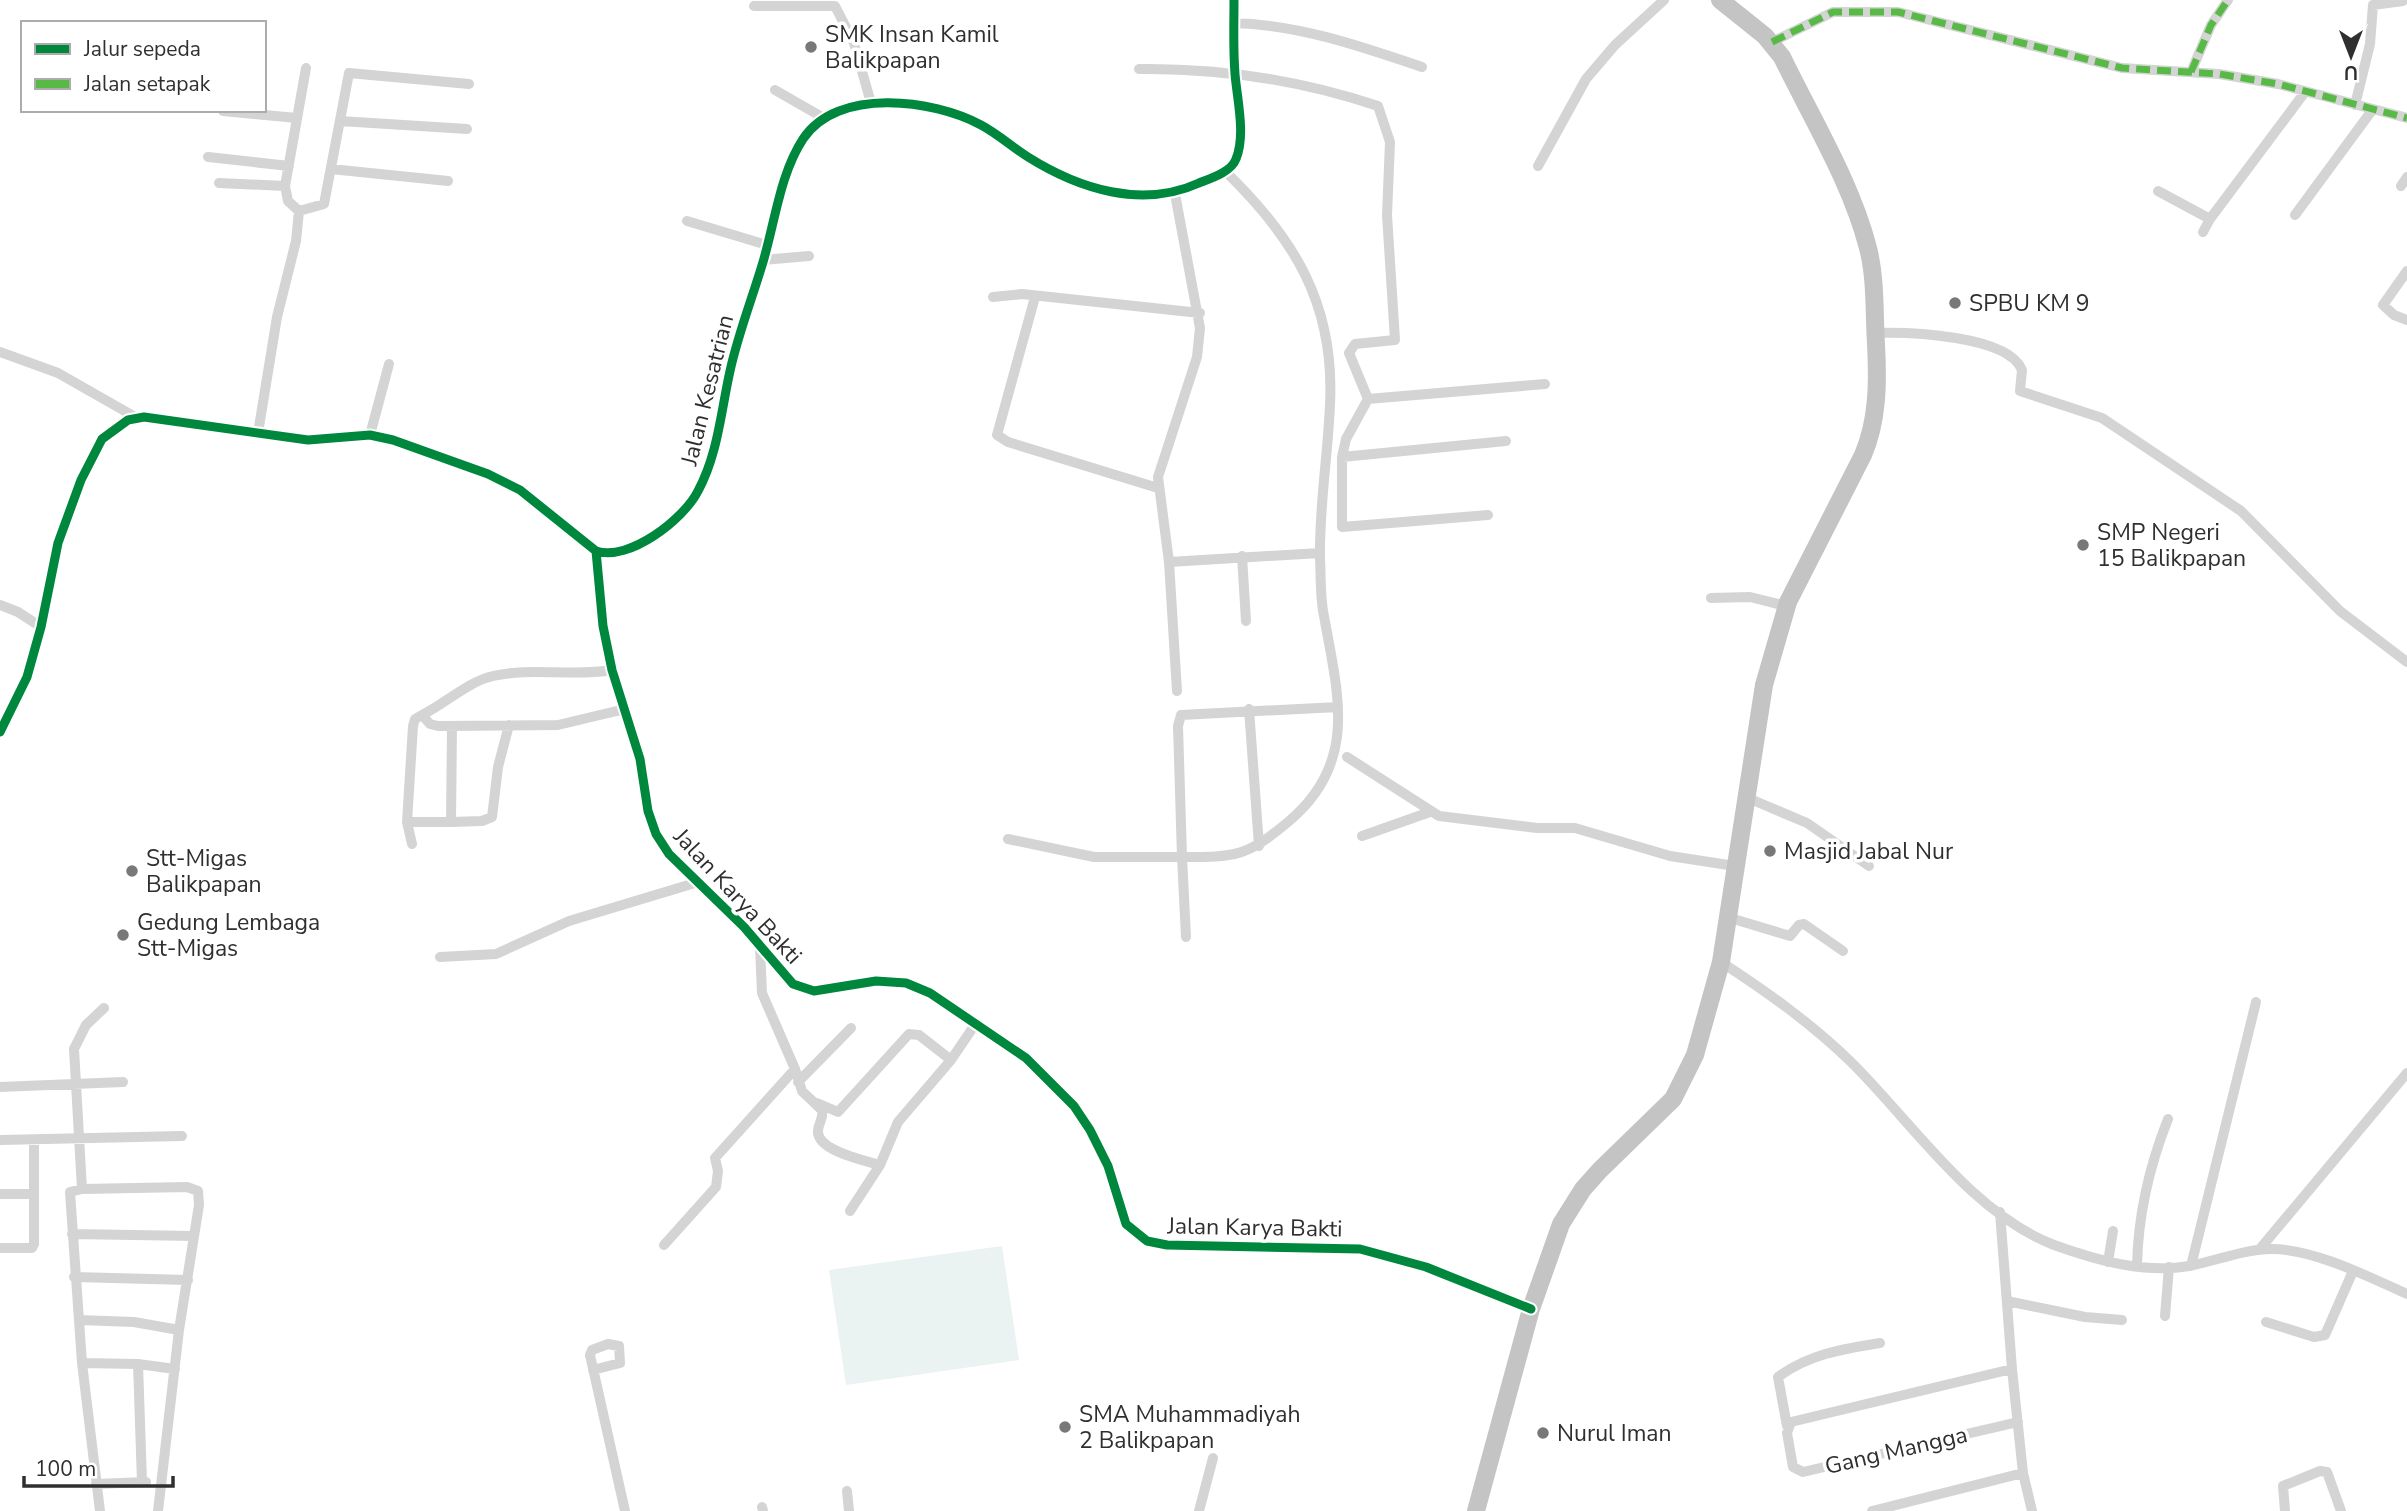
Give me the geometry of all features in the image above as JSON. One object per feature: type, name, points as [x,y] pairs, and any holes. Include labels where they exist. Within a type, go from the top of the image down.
[{"type":"highway","points":[[1476,1511],[1531,1310],[1550,1250],[1570,1207],[1600,1170],[1664,1110],[1682,1086],[1711,1006],[1721,962],[1764,685],[1786,606],[1871,437],[1878,372],[1868,250],[1856,209],[1772,42],[1720,0]]},
{"type":"street","points":[[775,90],[822,117],[850,106],[871,103],[925,107],[980,125],[1044,167],[1084,186],[1135,194],[1175,194],[1225,171],[1232,165],[1238,153],[1234,0]]},
{"type":"street","points":[[1538,166],[1586,79],[1615,45],[1664,0]]},
{"type":"street","points":[[2191,72],[2211,25],[2228,0]]},
{"type":"street","points":[[2354,104],[2370,44],[2374,5],[2403,1]]},
{"type":"street","points":[[754,6],[835,3],[854,43],[871,103]]},
{"type":"street","points":[[1772,42],[1833,12],[1898,12],[2052,48],[2122,68],[2220,74],[2407,118]]},
{"type":"street","points":[[1234,23],[1288,27],[1324,35],[1422,67]]},
{"type":"street","points":[[299,211],[288,201],[285,186],[306,68]]},
{"type":"street","points":[[1139,69],[1235,73],[1294,81],[1378,106],[1390,142],[1387,215],[1395,340],[1355,344],[1349,353],[1368,399]]},
{"type":"street","points":[[299,211],[324,204],[349,73],[470,84]]},
{"type":"street","points":[[2203,232],[2305,92]]},
{"type":"street","points":[[2295,215],[2373,109]]},
{"type":"street","points":[[234,112],[297,118]]},
{"type":"street","name":"Jalan Kesatrian","points":[[596,551],[617,552],[644,541],[675,520],[692,502],[709,466],[741,329],[794,158],[812,126],[822,117]]},
{"type":"street","points":[[340,121],[467,129]]},
{"type":"street","points":[[208,157],[289,166]]},
{"type":"street","points":[[331,169],[448,181]]},
{"type":"street","points":[[1008,839],[1094,857],[1235,856],[1259,845],[1300,812],[1323,785],[1334,752],[1338,707],[1334,658],[1324,616],[1320,553],[1331,373],[1316,299],[1284,235],[1225,171]]},
{"type":"street","points":[[219,183],[285,186]]},
{"type":"street","points":[[2158,191],[2210,219]]},
{"type":"street","points":[[1175,194],[1200,313],[1197,358],[1167,443],[1158,488],[1169,562],[1177,691]]},
{"type":"street","points":[[258,433],[277,317],[296,241],[299,211]]},
{"type":"street","points":[[687,221],[718,228],[767,245]]},
{"type":"street","points":[[764,260],[809,256]]},
{"type":"street","points":[[2407,271],[2383,304],[2394,315],[2407,320]]},
{"type":"street","points":[[993,297],[1022,294],[1200,313]]},
{"type":"street","points":[[1035,297],[998,435],[1007,442],[1158,488]]},
{"type":"street","points":[[1875,333],[1947,335],[1995,349],[2012,359],[2022,370],[2020,391],[2102,418],[2232,505],[2254,523],[2285,558],[2340,611],[2407,662]]},
{"type":"street","points":[[0,352],[58,373],[137,418],[308,440],[370,435],[414,446],[509,484],[537,502],[596,551]]},
{"type":"street","points":[[370,435],[389,364]]},
{"type":"street","points":[[1368,399],[1545,384]]},
{"type":"street","points":[[1368,399],[1346,439],[1342,457],[1342,527],[1489,515]]},
{"type":"street","points":[[0,732],[27,677],[41,627],[58,543],[82,480],[102,439],[116,426],[137,418]]},
{"type":"street","points":[[1342,457],[1506,441]]},
{"type":"street","name":"Jalan Karya Bakti","points":[[596,551],[601,614],[612,670],[640,759],[648,811],[656,834],[669,854],[695,883],[727,910],[788,979],[808,991],[876,981],[906,983],[930,993],[976,1023],[1040,1070],[1074,1106],[1102,1152],[1122,1218],[1133,1232],[1147,1241],[1167,1245],[1360,1249],[1426,1267],[1531,1310]]},
{"type":"street","points":[[1169,562],[1320,553]]},
{"type":"street","points":[[1242,556],[1246,621]]},
{"type":"street","points":[[1711,598],[1750,597],[1786,606]]},
{"type":"street","points":[[0,605],[19,612],[41,627]]},
{"type":"street","points":[[412,844],[407,822],[415,719],[462,691],[496,675],[587,675],[612,670]]},
{"type":"street","points":[[1186,937],[1179,718],[1189,713],[1338,707]]},
{"type":"street","points":[[422,715],[430,724],[453,726],[558,725],[625,709]]},
{"type":"street","points":[[1249,709],[1259,845]]},
{"type":"street","points":[[407,822],[482,821],[492,817],[498,766],[509,725]]},
{"type":"street","points":[[452,822],[453,726]]},
{"type":"street","points":[[1347,757],[1380,776],[1430,812],[1451,819],[1537,828],[1575,828],[1677,858],[1735,866]]},
{"type":"street","points":[[1748,798],[1807,823],[1869,866]]},
{"type":"street","points":[[1362,836],[1430,812]]},
{"type":"street","points":[[440,957],[496,954],[569,921],[695,883]]},
{"type":"street","points":[[1727,917],[1790,936],[1799,925],[1804,924],[1843,951]]},
{"type":"street","points":[[760,948],[762,993],[798,1082],[804,1094],[817,1103],[838,1112],[909,1034],[919,1035],[951,1060]]},
{"type":"street","points":[[1721,962],[1805,1018],[1852,1063],[1954,1174],[2000,1212],[2051,1244],[2108,1262],[2137,1266],[2191,1266],[2259,1250],[2302,1253],[2407,1294]]},
{"type":"street","points":[[2191,1266],[2256,1002]]},
{"type":"street","points":[[82,1189],[74,1049],[86,1025],[104,1007]]},
{"type":"street","points":[[850,1211],[880,1165],[898,1122],[951,1060],[976,1023]]},
{"type":"street","points":[[798,1082],[851,1028]]},
{"type":"street","points":[[664,1245],[716,1186],[718,1171],[715,1158],[795,1069]]},
{"type":"street","points":[[2259,1250],[2407,1073]]},
{"type":"street","points":[[0,1087],[123,1082]]},
{"type":"street","points":[[817,1103],[823,1115],[817,1134],[820,1139],[840,1153],[880,1165]]},
{"type":"street","points":[[2137,1266],[2141,1206],[2154,1153],[2168,1119]]},
{"type":"street","points":[[0,1140],[182,1136]]},
{"type":"street","points":[[0,1248],[34,1246],[34,1140]]},
{"type":"street","points":[[100,1511],[82,1363],[70,1192],[82,1189],[194,1189],[199,1195],[159,1482],[158,1511]]},
{"type":"street","points":[[0,1194],[34,1194]]},
{"type":"street","points":[[2000,1212],[2023,1473],[2032,1511]]},
{"type":"street","points":[[2108,1262],[2113,1231]]},
{"type":"street","points":[[72,1234],[194,1236]]},
{"type":"street","points":[[2165,1316],[2169,1267]]},
{"type":"street","points":[[2266,1322],[2314,1337],[2325,1335],[2353,1271]]},
{"type":"street","points":[[74,1276],[188,1280]]},
{"type":"street","points":[[2007,1301],[2085,1317],[2122,1320]]},
{"type":"street","points":[[79,1320],[134,1322],[179,1330]]},
{"type":"street","points":[[1787,1426],[1778,1377],[1795,1364],[1830,1351],[1880,1343]]},
{"type":"street","points":[[82,1363],[138,1364],[175,1369]]},
{"type":"street","points":[[138,1364],[142,1482]]},
{"type":"street","points":[[1787,1426],[1791,1422],[2012,1369]]},
{"type":"street","points":[[593,1370],[625,1511]]},
{"type":"street","name":"Gang Mangga","points":[[1787,1426],[1793,1466],[1803,1472],[2018,1423]]},
{"type":"street","points":[[1199,1511],[1213,1458]]},
{"type":"street","points":[[2285,1511],[2283,1486],[2324,1471],[2327,1472],[2342,1511]]},
{"type":"street","points":[[1872,1511],[2023,1473]]},
{"type":"street","points":[[96,1484],[159,1482]]},
{"type":"street","points":[[847,1491],[849,1511]]},
{"type":"shaded area","points":[[1002,1246],[1019,1360],[846,1385],[829,1270]]},
{"type":"marked path","points":[[2191,72],[2211,25],[2228,0]]},
{"type":"marked path","points":[[1772,42],[1833,12],[1898,12],[2122,68],[2219,74],[2278,84],[2407,118]]},
{"type":"cycle path","points":[[0,732],[27,677],[41,627],[58,543],[81,480],[102,439],[128,420],[144,417],[308,440],[370,435],[393,440],[488,474],[520,490],[596,551],[609,553],[624,550],[654,536],[681,514],[705,477],[715,447],[733,357],[763,262],[783,183],[803,139],[818,122],[838,111],[862,105],[913,104],[961,116],[981,125],[1028,157],[1089,186],[1133,195],[1177,191],[1226,171],[1234,164],[1239,149],[1241,128],[1234,65],[1234,0]]},
{"type":"cycle path","points":[[596,551],[603,626],[612,670],[640,759],[648,811],[656,834],[669,854],[744,927],[793,984],[814,991],[876,981],[906,983],[930,993],[1026,1058],[1074,1106],[1090,1130],[1108,1166],[1126,1224],[1147,1241],[1167,1245],[1360,1249],[1426,1267],[1531,1309]]},
{"type":"place","name":"SMK Insan Kamil Balikpapan","points":[[811,47]]},
{"type":"place","name":"SPBU KM 9","points":[[1955,303]]},
{"type":"place","name":"SMP Negeri 15 Balikpapan","points":[[2083,545]]},
{"type":"place","name":"Masjid Jabal Nur","points":[[1770,851]]},
{"type":"place","name":"Stt-Migas Balikpapan","points":[[132,871]]},
{"type":"place","name":"Gedung Lembaga Stt-Migas","points":[[123,935]]},
{"type":"place","name":"SMA Muhammadiyah 2 Balikpapan","points":[[1065,1427]]},
{"type":"place","name":"Nurul Iman","points":[[1543,1433]]}]
